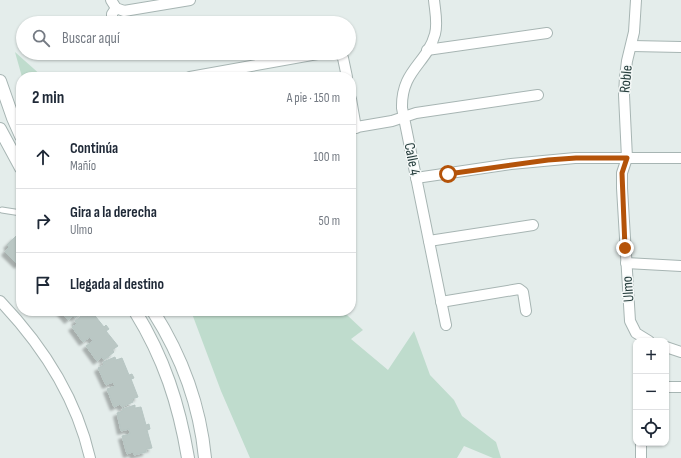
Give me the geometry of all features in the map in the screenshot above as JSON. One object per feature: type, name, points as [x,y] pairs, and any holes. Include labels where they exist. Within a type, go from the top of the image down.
[{"type":"street","points":[[112,16],[113,4],[124,11],[128,11],[190,0]]},
{"type":"street","name":"Calle 4","points":[[434,0],[436,27],[432,42],[409,75],[405,83],[402,100],[404,117],[446,325]]},
{"type":"street","name":"Roble","points":[[627,158],[624,95],[627,61],[632,46],[634,32],[636,0]]},
{"type":"street","points":[[427,50],[547,33]]},
{"type":"street","points":[[632,46],[681,47]]},
{"type":"street","points":[[218,72],[284,60]]},
{"type":"street","points":[[344,60],[346,72]]},
{"type":"street","points":[[0,82],[16,125]]},
{"type":"street","points":[[356,128],[392,121],[416,113],[538,95]]},
{"type":"street","points":[[0,129],[16,159]]},
{"type":"street","points":[[416,178],[548,160],[576,158],[681,158]]},
{"type":"street","name":"Ulmo","points":[[627,158],[622,173],[630,321],[636,333],[644,338]]},
{"type":"street","points":[[429,241],[533,225]]},
{"type":"street","points":[[626,263],[681,266]]},
{"type":"street","points":[[441,302],[518,289],[523,292],[526,311]]},
{"type":"street","points":[[0,301],[27,330],[40,347],[62,383],[78,417],[90,458]]},
{"type":"street","points":[[138,316],[156,348],[173,390],[188,458]]},
{"type":"street","points":[[156,316],[168,337],[187,382],[199,424],[205,458]]},
{"type":"street","points":[[669,348],[681,352]]},
{"type":"street","points":[[669,387],[681,387]]},
{"type":"street","points":[[641,446],[641,458]]},
{"type":"lane","points":[[2,210],[16,212]]},
{"type":"green space","points":[[17,60],[24,60],[37,72],[21,72]]},
{"type":"green space","points":[[193,316],[348,316],[363,330],[351,339],[388,370],[414,331],[430,375],[454,400],[462,416],[496,442],[501,458],[493,458],[464,446],[457,458],[250,458],[221,391]]},
{"type":"building","points":[[16,236],[16,263],[5,252],[9,247],[7,245]]},
{"type":"building","points":[[64,316],[73,316],[68,320]]},
{"type":"building","points":[[81,316],[95,316],[104,327],[106,325],[109,329],[106,331],[118,346],[112,350],[114,352],[104,360],[102,357],[97,361],[86,346],[93,341],[90,337],[83,342],[72,327],[77,324],[75,321]]},
{"type":"building","points":[[115,357],[116,360],[122,358],[129,375],[132,374],[134,378],[131,379],[138,397],[132,399],[133,402],[122,407],[120,404],[114,407],[107,389],[115,386],[113,382],[106,385],[98,368],[104,365],[103,362]]},
{"type":"building","points":[[135,405],[135,408],[141,407],[146,425],[149,424],[150,429],[147,430],[152,448],[146,449],[146,452],[134,455],[133,452],[127,454],[122,436],[130,434],[129,429],[121,431],[117,413],[123,411],[122,409]]},
{"type":"route","points":[[448,174],[548,160],[576,158],[627,158],[622,173],[625,248]]}]
